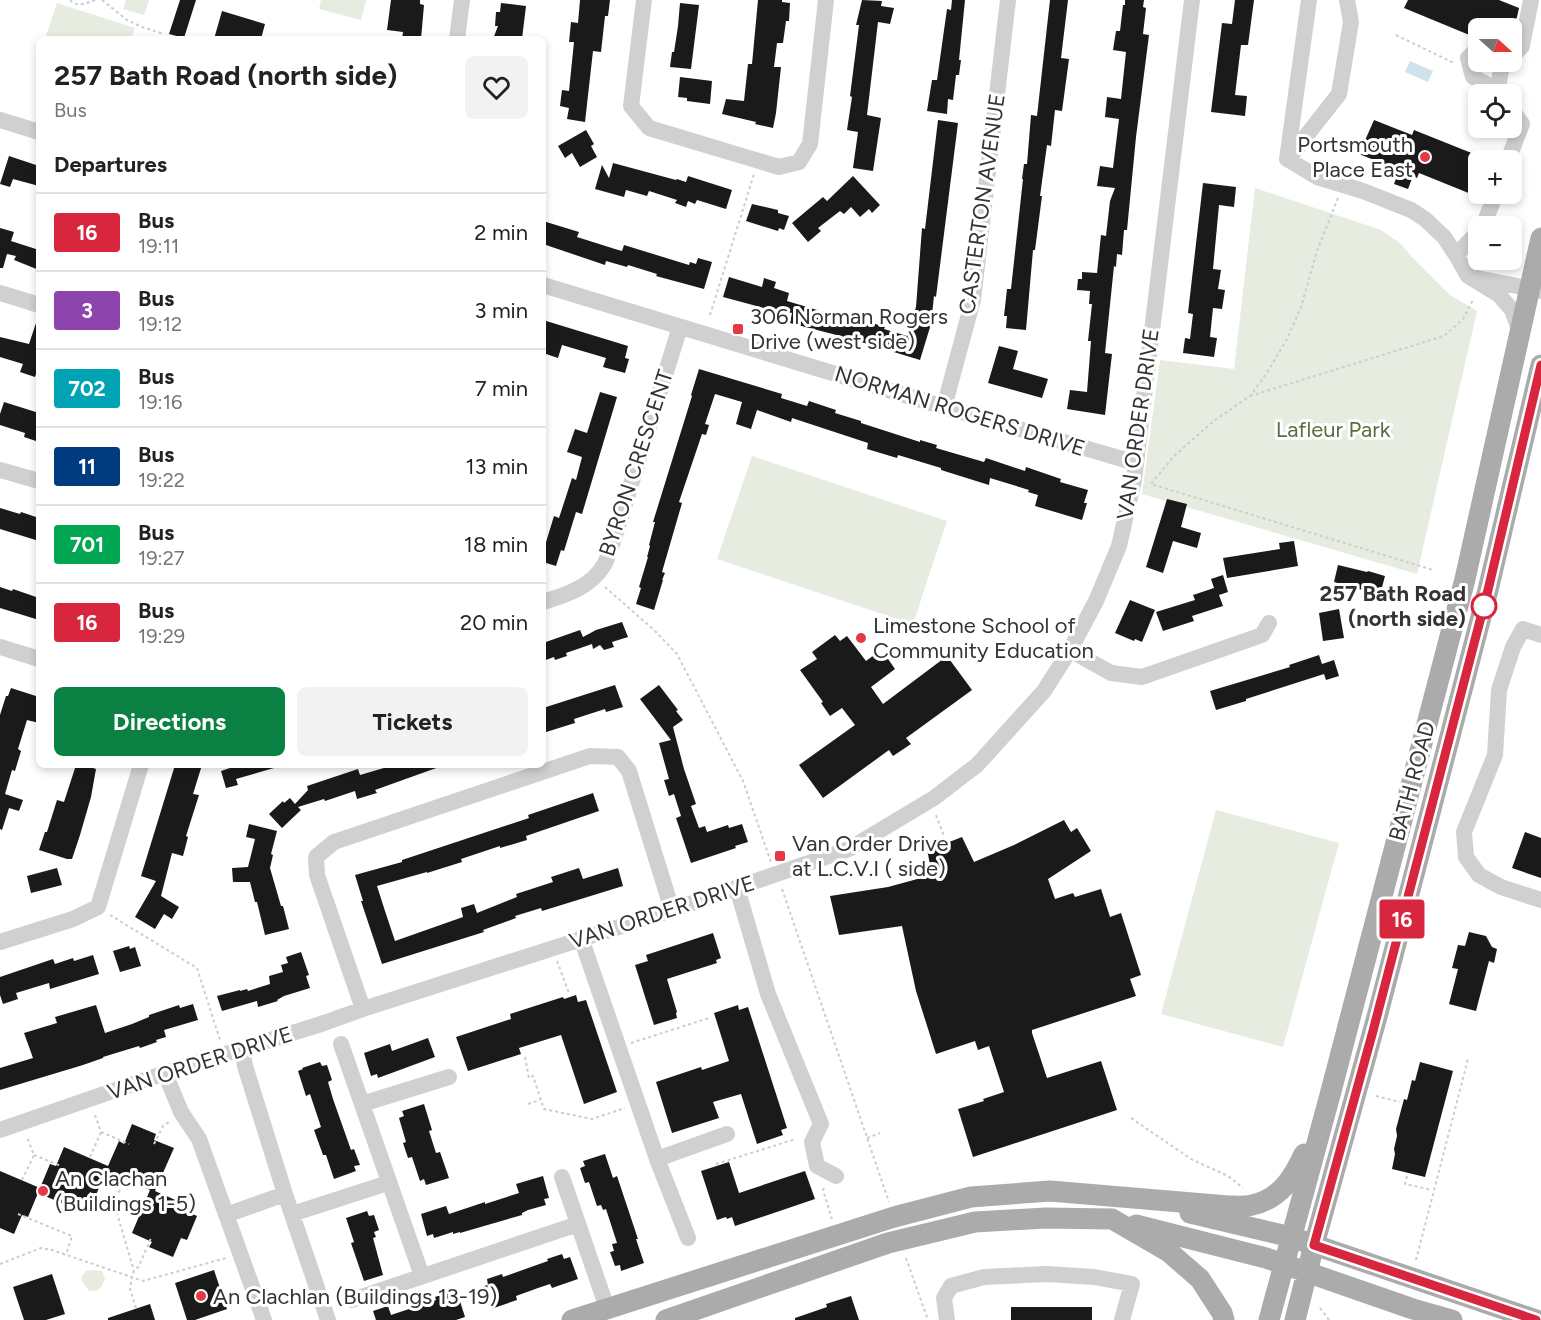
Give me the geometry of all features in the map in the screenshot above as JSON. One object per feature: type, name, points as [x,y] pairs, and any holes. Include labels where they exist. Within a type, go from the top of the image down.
[{"type":"main road","name":"BATH ROAD","points":[[1269,1320],[1465,579],[1520,332],[1537,292],[1541,238]]},
{"type":"main road","name":"BATH ROAD","points":[[1295,1320],[1488,590],[1541,365]]},
{"type":"main road","points":[[572,1320],[894,1217],[971,1197],[1050,1191],[1228,1206],[1253,1205],[1274,1196],[1286,1186],[1296,1172],[1330,1095]]},
{"type":"main road","points":[[1131,1198],[1291,1237],[1536,1320]]},
{"type":"main road","points":[[666,1320],[888,1244],[975,1222],[1045,1218],[1113,1220],[1266,1258],[1413,1309],[1452,1320]]},
{"type":"main road","points":[[1113,1220],[1169,1252],[1200,1279],[1224,1320]]},
{"type":"street","points":[[457,36],[462,0]]},
{"type":"street","points":[[644,0],[631,106],[649,128],[779,167],[799,162],[810,144],[826,0]]},
{"type":"street","name":"CASTERTON AVENUE","points":[[944,406],[973,300],[1008,0]]},
{"type":"street","name":"VAN ORDER DRIVE","points":[[0,1130],[165,1073],[672,910],[849,849],[934,798],[977,765],[1044,691],[1070,650],[1096,601],[1119,546],[1134,480],[1192,0]]},
{"type":"street","points":[[1287,159],[1309,0]]},
{"type":"street","points":[[1287,159],[1339,94],[1350,22],[1347,0]]},
{"type":"street","points":[[1522,46],[1531,0]]},
{"type":"street","points":[[1474,72],[1473,77],[1486,84]]},
{"type":"street","points":[[0,120],[36,131]]},
{"type":"street","points":[[1287,159],[1317,177],[1356,188],[1411,210],[1425,219],[1444,237],[1475,281],[1499,295],[1512,310],[1520,332]]},
{"type":"street","points":[[1456,255],[1468,242]]},
{"type":"street","points":[[1475,281],[1537,292]]},
{"type":"street","name":"NORMAN ROGERS DRIVE","points":[[546,286],[1136,462]]},
{"type":"street","points":[[0,293],[36,304]]},
{"type":"street","name":"BYRON CRESCENT","points":[[546,601],[582,587],[594,578],[604,564],[613,542],[680,327]]},
{"type":"street","points":[[0,470],[36,480]]},
{"type":"street","points":[[1070,650],[1111,673],[1142,677],[1262,635],[1269,623]]},
{"type":"street","points":[[1541,635],[1523,629],[1513,647],[1499,690],[1495,755],[1464,832],[1466,857],[1479,875],[1501,887],[1541,900]]},
{"type":"street","points":[[0,647],[36,658]]},
{"type":"street","points":[[363,1009],[317,875],[316,857],[334,842],[590,756],[618,758],[629,771],[672,910]]},
{"type":"street","points":[[0,942],[73,919],[98,907],[140,768]]},
{"type":"street","points":[[737,888],[768,994],[821,1124],[812,1142],[817,1166],[836,1176]]},
{"type":"street","points":[[581,938],[657,1158],[688,1238]]},
{"type":"street","points":[[341,1044],[422,1276]]},
{"type":"street","points":[[242,1049],[245,1066],[285,1194],[328,1320]]},
{"type":"street","points":[[165,1073],[181,1112],[199,1139],[264,1320]]},
{"type":"street","points":[[362,1104],[449,1077]]},
{"type":"street","points":[[657,1158],[727,1134]]},
{"type":"street","points":[[562,1177],[608,1308]]},
{"type":"street","points":[[292,1214],[388,1183]]},
{"type":"street","points":[[226,1215],[285,1194]]},
{"type":"street","points":[[352,1300],[578,1224]]},
{"type":"street","points":[[947,1320],[944,1298],[951,1286],[984,1277],[1047,1274],[1094,1277],[1132,1284],[1122,1320]]},
{"type":"path","points":[[70,0],[81,5],[95,0]]},
{"type":"path","points":[[102,0],[127,20],[164,34]]},
{"type":"path","points":[[1396,35],[1468,61]]},
{"type":"path","points":[[710,315],[758,162]]},
{"type":"path","points":[[1250,396],[1267,373],[1292,329],[1301,307],[1317,251],[1343,185]]},
{"type":"path","points":[[1433,570],[1151,484],[1174,456],[1215,420],[1250,396],[1444,336],[1463,319],[1475,281]]},
{"type":"path","points":[[936,815],[946,844]]},
{"type":"path","points":[[98,907],[197,968],[225,1054]]},
{"type":"path","points":[[557,962],[569,993]]},
{"type":"path","points":[[620,1047],[709,1018]]},
{"type":"path","points":[[525,1057],[529,1078],[533,1076],[543,1109],[592,1119],[639,1103]]},
{"type":"path","points":[[1415,1262],[1467,1059]]},
{"type":"path","points":[[1376,1096],[1400,1102]]},
{"type":"path","points":[[528,1104],[540,1100]]},
{"type":"path","points":[[154,1144],[163,1126],[181,1112]]},
{"type":"path","points":[[94,1115],[101,1132],[129,1144]]},
{"type":"path","points":[[1131,1118],[1191,1159],[1228,1176],[1247,1191]]},
{"type":"path","points":[[90,1158],[101,1132]]},
{"type":"path","points":[[867,1138],[880,1133]]},
{"type":"path","points":[[27,1137],[34,1155],[61,1166]]},
{"type":"path","points":[[716,1164],[801,1138],[803,1145],[812,1142]]},
{"type":"path","points":[[22,1180],[34,1155]]},
{"type":"path","points":[[832,1222],[822,1190],[836,1176]]},
{"type":"path","points":[[1407,1176],[1405,1184],[1434,1190]]},
{"type":"path","points":[[125,1179],[114,1203],[134,1271]]},
{"type":"path","points":[[18,1214],[72,1236],[66,1255]]},
{"type":"path","points":[[136,1308],[130,1289],[132,1277],[152,1238]]},
{"type":"path","points":[[0,1264],[41,1248],[143,1281],[240,1254]]},
{"type":"path","points":[[906,1257],[928,1320]]},
{"type":"path","points":[[1320,1308],[1329,1320]]},
{"type":"green space","points":[[126,0],[149,0],[144,15],[123,9]]},
{"type":"green space","points":[[321,0],[366,0],[361,20],[319,9]]},
{"type":"green space","points":[[57,3],[135,28],[132,36],[46,36]]},
{"type":"green space","name":"Lafleur Park","points":[[1255,188],[1381,230],[1401,244],[1450,295],[1477,311],[1417,574],[1142,494],[1160,360],[1234,369]]},
{"type":"green space","points":[[752,456],[947,521],[913,624],[717,559]]},
{"type":"green space","points":[[1216,810],[1339,843],[1283,1047],[1161,1014]]},
{"type":"green space","points":[[86,1271],[102,1271],[105,1279],[98,1290],[89,1291],[81,1278]]},
{"type":"water","points":[[1410,61],[1433,71],[1428,82],[1405,72]]},
{"type":"building","points":[[180,0],[196,0],[185,36],[169,34]]},
{"type":"building","points":[[391,0],[420,0],[420,4],[424,5],[421,36],[402,36],[403,32],[387,30]]},
{"type":"building","points":[[580,0],[610,0],[608,16],[605,16],[601,52],[593,51],[585,122],[567,119],[569,108],[560,106],[562,90],[569,91],[574,42],[569,42],[571,22],[578,23]]},
{"type":"building","points":[[758,0],[782,0],[782,2],[790,3],[789,21],[786,21],[783,43],[777,43],[774,67],[781,67],[773,128],[722,114],[726,99],[744,101],[748,64],[752,64]]},
{"type":"building","points":[[862,0],[882,1],[881,6],[894,8],[890,24],[878,22],[867,115],[881,118],[873,171],[853,168],[858,132],[847,130],[859,25],[856,25]]},
{"type":"building","points":[[952,0],[965,0],[959,75],[956,75],[953,100],[948,99],[947,114],[927,111],[932,80],[937,80],[947,9],[951,10]]},
{"type":"building","points":[[1050,0],[1068,0],[1061,58],[1069,59],[1062,111],[1055,110],[1051,146],[1047,145],[1035,250],[1033,250],[1026,330],[1006,328],[1007,316],[1004,316],[1007,289],[1011,289],[1031,115],[1037,116]]},
{"type":"building","points":[[1125,0],[1144,0],[1143,7],[1146,8],[1143,34],[1149,35],[1127,230],[1124,230],[1122,255],[1117,254],[1116,267],[1114,266],[1105,353],[1112,354],[1105,415],[1067,409],[1070,390],[1087,392],[1091,341],[1088,341],[1092,304],[1089,304],[1090,291],[1077,290],[1078,279],[1082,279],[1082,272],[1097,273],[1101,235],[1106,236],[1110,201],[1115,188],[1097,186],[1100,166],[1113,168],[1119,119],[1105,117],[1107,97],[1121,99],[1126,52],[1113,50],[1116,31],[1120,31]]},
{"type":"building","points":[[1235,0],[1254,0],[1248,45],[1241,45],[1235,95],[1247,96],[1245,116],[1211,112],[1222,23],[1232,24]]},
{"type":"building","points":[[1408,0],[1499,0],[1519,8],[1517,18],[1468,18],[1468,34],[1404,8]]},
{"type":"building","points":[[501,3],[526,6],[522,36],[494,36],[498,26],[495,26],[496,12],[500,12]]},
{"type":"building","points":[[680,3],[699,5],[691,69],[670,67]]},
{"type":"building","points":[[222,11],[265,24],[262,36],[215,36]]},
{"type":"building","points":[[680,77],[712,81],[710,104],[687,101],[687,98],[678,97]]},
{"type":"building","points":[[938,120],[958,123],[936,297],[934,296],[931,324],[920,360],[790,323],[792,313],[772,308],[771,310],[723,297],[729,277],[762,287],[764,278],[776,282],[774,288],[789,293],[787,301],[864,324],[866,321],[907,336],[916,307],[922,228],[925,229]]},
{"type":"building","name":"Portsmouth Place East","points":[[1374,120],[1412,135],[1414,130],[1468,152],[1468,193],[1419,173],[1417,178],[1413,176],[1408,189],[1394,184],[1399,170],[1359,154]]},
{"type":"building","points":[[586,130],[594,144],[591,146],[597,157],[580,167],[572,153],[565,158],[558,146]]},
{"type":"building","points":[[9,156],[36,165],[36,185],[13,179],[10,187],[0,184]]},
{"type":"building","points":[[613,163],[686,182],[688,176],[732,190],[726,209],[697,200],[695,204],[688,201],[686,207],[675,203],[677,200],[649,191],[647,196],[626,190],[624,197],[595,189],[602,165],[609,178]]},
{"type":"building","points":[[853,176],[880,205],[872,213],[869,209],[860,217],[851,207],[844,214],[840,211],[818,228],[821,231],[808,242],[792,223],[823,197],[827,201]]},
{"type":"building","points":[[1203,183],[1236,187],[1234,207],[1219,205],[1213,269],[1221,270],[1218,289],[1225,290],[1222,309],[1213,308],[1210,337],[1217,338],[1214,357],[1183,353],[1185,338],[1190,339],[1193,314],[1188,313]]},
{"type":"building","points":[[752,204],[778,210],[778,213],[789,216],[784,230],[779,228],[778,231],[746,221]]},
{"type":"building","points":[[546,222],[579,232],[577,237],[622,251],[624,245],[689,265],[690,262],[696,264],[698,258],[712,262],[704,289],[656,276],[657,274],[628,265],[627,267],[606,261],[605,265],[546,245]]},
{"type":"building","points":[[0,228],[14,232],[11,241],[36,249],[36,269],[14,260],[16,256],[7,254],[3,268],[0,268]]},
{"type":"building","points":[[546,321],[628,346],[625,358],[629,359],[625,373],[603,367],[606,358],[562,345],[558,358],[546,354]]},
{"type":"building","points":[[36,323],[35,377],[20,372],[23,364],[0,357],[0,337],[29,344]]},
{"type":"building","points":[[999,346],[1018,351],[1013,369],[1048,379],[1042,398],[988,383]]},
{"type":"building","points":[[699,369],[782,394],[781,398],[807,406],[809,401],[836,410],[835,413],[861,421],[861,423],[920,442],[920,440],[937,445],[936,448],[984,462],[986,458],[1025,471],[1026,467],[1061,479],[1060,482],[1088,490],[1082,520],[1035,506],[1038,495],[1028,492],[1029,490],[990,478],[989,485],[898,455],[897,458],[867,449],[868,443],[792,418],[791,422],[757,410],[751,429],[736,424],[742,402],[715,394],[705,424],[709,425],[706,435],[702,434],[679,502],[682,503],[662,572],[665,573],[654,610],[636,604],[648,557],[655,522],[653,522]]},
{"type":"building","points":[[600,392],[617,397],[582,514],[576,512],[564,551],[561,550],[556,566],[546,563],[546,542],[554,516],[559,518],[572,478],[576,480],[582,457],[567,452],[575,429],[587,433]]},
{"type":"building","points":[[4,402],[36,412],[36,441],[24,437],[25,433],[0,425],[0,414]]},
{"type":"building","points":[[1167,499],[1187,504],[1181,527],[1201,533],[1197,548],[1173,541],[1163,573],[1146,567]]},
{"type":"building","points":[[0,508],[36,517],[36,540],[0,529]]},
{"type":"building","points":[[1294,541],[1298,566],[1227,578],[1223,558],[1280,549],[1279,543]]},
{"type":"building","points":[[1338,565],[1385,576],[1380,595],[1334,582]]},
{"type":"building","points":[[1223,575],[1228,592],[1219,595],[1223,606],[1192,616],[1194,621],[1163,631],[1156,612],[1195,600],[1193,595],[1214,588],[1211,579]]},
{"type":"building","points":[[0,587],[12,591],[13,589],[36,597],[36,619],[0,608]]},
{"type":"building","points":[[1130,600],[1155,610],[1142,642],[1115,633]]},
{"type":"building","points":[[1339,609],[1344,638],[1323,641],[1319,613]]},
{"type":"building","points":[[622,622],[628,637],[612,642],[614,647],[604,650],[600,645],[593,649],[592,644],[566,653],[567,656],[546,660],[546,642],[580,630],[583,637],[596,630]]},
{"type":"building","points":[[835,635],[840,641],[847,636],[866,661],[878,652],[883,658],[886,656],[895,669],[871,687],[883,704],[947,656],[972,690],[906,738],[911,744],[893,756],[889,750],[823,798],[799,765],[855,725],[842,708],[830,716],[800,670],[817,659],[812,652]]},
{"type":"building","points":[[1319,655],[1322,664],[1334,660],[1339,676],[1326,680],[1324,674],[1216,710],[1210,691],[1290,667],[1289,665]]},
{"type":"building","points":[[615,685],[623,707],[606,712],[605,709],[574,719],[575,723],[546,732],[546,707]]},
{"type":"building","points":[[659,685],[683,720],[673,727],[696,804],[691,806],[699,828],[705,826],[707,832],[728,825],[729,828],[742,824],[748,842],[691,863],[676,818],[681,816],[674,794],[669,796],[664,780],[669,779],[659,743],[671,740],[640,699]]},
{"type":"building","points":[[11,688],[36,696],[36,722],[27,720],[18,749],[21,751],[15,771],[12,770],[5,794],[23,800],[19,811],[9,808],[2,830],[0,829],[0,715],[6,696]]},
{"type":"building","points":[[75,768],[96,769],[91,797],[72,859],[39,850],[57,800],[64,802]]},
{"type":"building","points":[[174,768],[201,768],[193,794],[199,795],[186,836],[188,837],[183,856],[172,853],[161,896],[179,907],[172,919],[164,914],[155,929],[135,917],[156,881],[141,876]]},
{"type":"building","points":[[230,768],[274,768],[236,779],[238,785],[226,788],[221,771]]},
{"type":"building","points":[[384,768],[436,768],[375,790],[377,793],[357,799],[355,791],[298,807],[301,810],[282,828],[269,814],[283,801],[284,803],[290,798],[295,804],[308,790],[307,786],[358,769],[360,775]]},
{"type":"building","points":[[593,793],[599,811],[526,836],[527,840],[461,859],[462,862],[377,886],[385,911],[395,941],[463,917],[461,908],[474,904],[477,913],[517,897],[516,894],[553,882],[551,877],[579,868],[583,879],[618,868],[623,886],[542,911],[541,908],[515,916],[516,918],[483,930],[484,932],[382,964],[361,901],[363,901],[355,875],[402,862],[402,860],[529,818],[528,815]]},
{"type":"building","points":[[1064,820],[1071,832],[1077,828],[1091,851],[1048,879],[1055,899],[1073,893],[1075,897],[1101,889],[1110,917],[1121,913],[1141,975],[1130,979],[1136,996],[1032,1030],[1032,1033],[1047,1078],[1101,1061],[1117,1110],[973,1157],[958,1109],[1004,1092],[989,1046],[978,1050],[975,1041],[936,1054],[916,991],[902,926],[839,935],[830,896],[888,887],[932,875],[927,849],[962,837],[974,862]]},
{"type":"building","points":[[249,824],[277,831],[270,868],[289,929],[265,935],[250,882],[233,882],[232,868],[248,867],[255,839],[246,837]]},
{"type":"building","points":[[1525,832],[1541,838],[1541,878],[1512,868]]},
{"type":"building","points":[[57,868],[62,885],[31,893],[27,876]]},
{"type":"building","points":[[1469,932],[1486,936],[1492,947],[1497,949],[1494,963],[1489,961],[1476,1011],[1449,1004],[1458,969],[1452,968],[1458,945],[1465,946]]},
{"type":"building","points":[[713,933],[721,958],[716,960],[717,963],[667,979],[677,1018],[654,1025],[635,965],[648,961],[646,955]]},
{"type":"building","points":[[129,946],[130,949],[135,947],[141,966],[120,972],[113,951]]},
{"type":"building","points":[[301,952],[309,975],[306,976],[310,988],[258,1007],[257,1001],[222,1011],[217,996],[240,990],[247,989],[248,991],[270,984],[269,976],[283,972],[281,965],[288,963],[286,957]]},
{"type":"building","points":[[93,955],[99,974],[50,989],[49,983],[16,993],[18,999],[3,1004],[0,995],[0,977],[53,959],[55,964]]},
{"type":"building","points":[[576,995],[578,1002],[586,1000],[617,1092],[584,1104],[561,1035],[519,1048],[521,1054],[468,1071],[456,1037],[511,1019],[510,1014]]},
{"type":"building","points":[[193,1004],[198,1020],[164,1030],[166,1037],[156,1040],[157,1042],[0,1090],[0,1068],[33,1058],[24,1033],[57,1023],[55,1017],[96,1005],[105,1033],[179,1005],[180,1008]]},
{"type":"building","points":[[738,1005],[739,1010],[748,1007],[787,1128],[781,1130],[783,1135],[757,1144],[741,1094],[713,1102],[719,1118],[672,1133],[656,1082],[701,1067],[702,1070],[729,1061],[714,1013]]},
{"type":"building","points":[[428,1038],[435,1057],[378,1078],[377,1074],[371,1076],[364,1053],[390,1044],[392,1051]]},
{"type":"building","points":[[320,1062],[322,1066],[327,1065],[332,1080],[328,1082],[333,1099],[351,1150],[354,1149],[360,1165],[354,1166],[356,1171],[334,1179],[314,1130],[321,1127],[310,1094],[306,1096],[298,1071]]},
{"type":"building","points":[[1420,1062],[1453,1071],[1425,1177],[1392,1169],[1396,1129],[1404,1099],[1407,1100]]},
{"type":"building","points":[[424,1104],[436,1153],[440,1152],[449,1178],[426,1185],[424,1179],[420,1181],[412,1157],[408,1158],[399,1118],[404,1116],[402,1111]]},
{"type":"building","name":"An Clachan (Buildings 1-5)","points":[[132,1124],[156,1134],[154,1140],[174,1148],[155,1191],[180,1202],[177,1207],[197,1216],[187,1240],[181,1238],[173,1257],[149,1247],[152,1242],[132,1233],[150,1190],[106,1171],[96,1195],[90,1192],[82,1212],[38,1193],[28,1217],[22,1215],[14,1234],[0,1228],[0,1171],[40,1188],[50,1164],[56,1166],[64,1147],[108,1166],[119,1141],[124,1144]]},
{"type":"building","points":[[605,1154],[613,1178],[617,1176],[644,1263],[621,1271],[620,1265],[615,1266],[610,1252],[614,1251],[612,1244],[617,1243],[606,1209],[603,1210],[601,1205],[597,1206],[589,1182],[585,1183],[580,1168],[585,1166],[583,1161]]},
{"type":"building","points":[[729,1162],[739,1193],[805,1171],[815,1199],[735,1226],[732,1217],[717,1220],[701,1171]]},
{"type":"building","points":[[543,1176],[549,1198],[544,1199],[546,1205],[528,1210],[522,1215],[460,1233],[453,1234],[453,1232],[434,1238],[433,1234],[427,1236],[421,1214],[446,1206],[449,1214],[485,1202],[485,1204],[519,1193],[516,1184]]},
{"type":"building","points":[[367,1211],[369,1216],[374,1215],[379,1230],[374,1232],[376,1237],[373,1238],[383,1275],[364,1281],[351,1243],[354,1242],[346,1218]]},
{"type":"building","points":[[562,1254],[564,1259],[570,1257],[578,1279],[552,1288],[550,1284],[538,1288],[516,1296],[517,1300],[491,1309],[484,1286],[488,1285],[487,1279],[502,1274],[503,1277]]},
{"type":"building","name":"An Clachlan (Buildings 13-19)","points":[[214,1270],[227,1309],[195,1320],[187,1320],[175,1283]]},
{"type":"building","points":[[52,1274],[65,1314],[46,1320],[24,1320],[13,1287]]},
{"type":"building","points":[[450,1292],[452,1297],[458,1295],[465,1317],[456,1320],[376,1320],[373,1311],[388,1306],[391,1315],[436,1300],[435,1297]]},
{"type":"building","points":[[851,1296],[859,1320],[795,1320],[795,1318],[827,1307],[826,1304]]},
{"type":"building","name":"An Clachlan (Buildings 13-19)","points":[[150,1304],[155,1320],[108,1320],[108,1318]]},
{"type":"building","points":[[1011,1307],[1092,1307],[1092,1320],[1011,1320]]},
{"type":"bus line","name":"16","points":[[1536,1320],[1314,1245],[1373,1031],[1488,590],[1541,365]]},
{"type":"place","name":"Portsmouth Place East","points":[[1425,157]]},
{"type":"place","name":"306 Norman Rogers Drive (west side)","points":[[738,329]]},
{"type":"place","name":"257 Bath Road (north side)","points":[[1484,606]]},
{"type":"place","name":"Limestone School of Community Education","points":[[861,638]]},
{"type":"place","name":"Van Order Drive at L.C.V.I ( side)","points":[[780,856]]},
{"type":"place","name":"An Clachan (Buildings 1-5)","points":[[43,1191]]},
{"type":"place","name":"An Clachlan (Buildings 13-19)","points":[[201,1296]]}]
